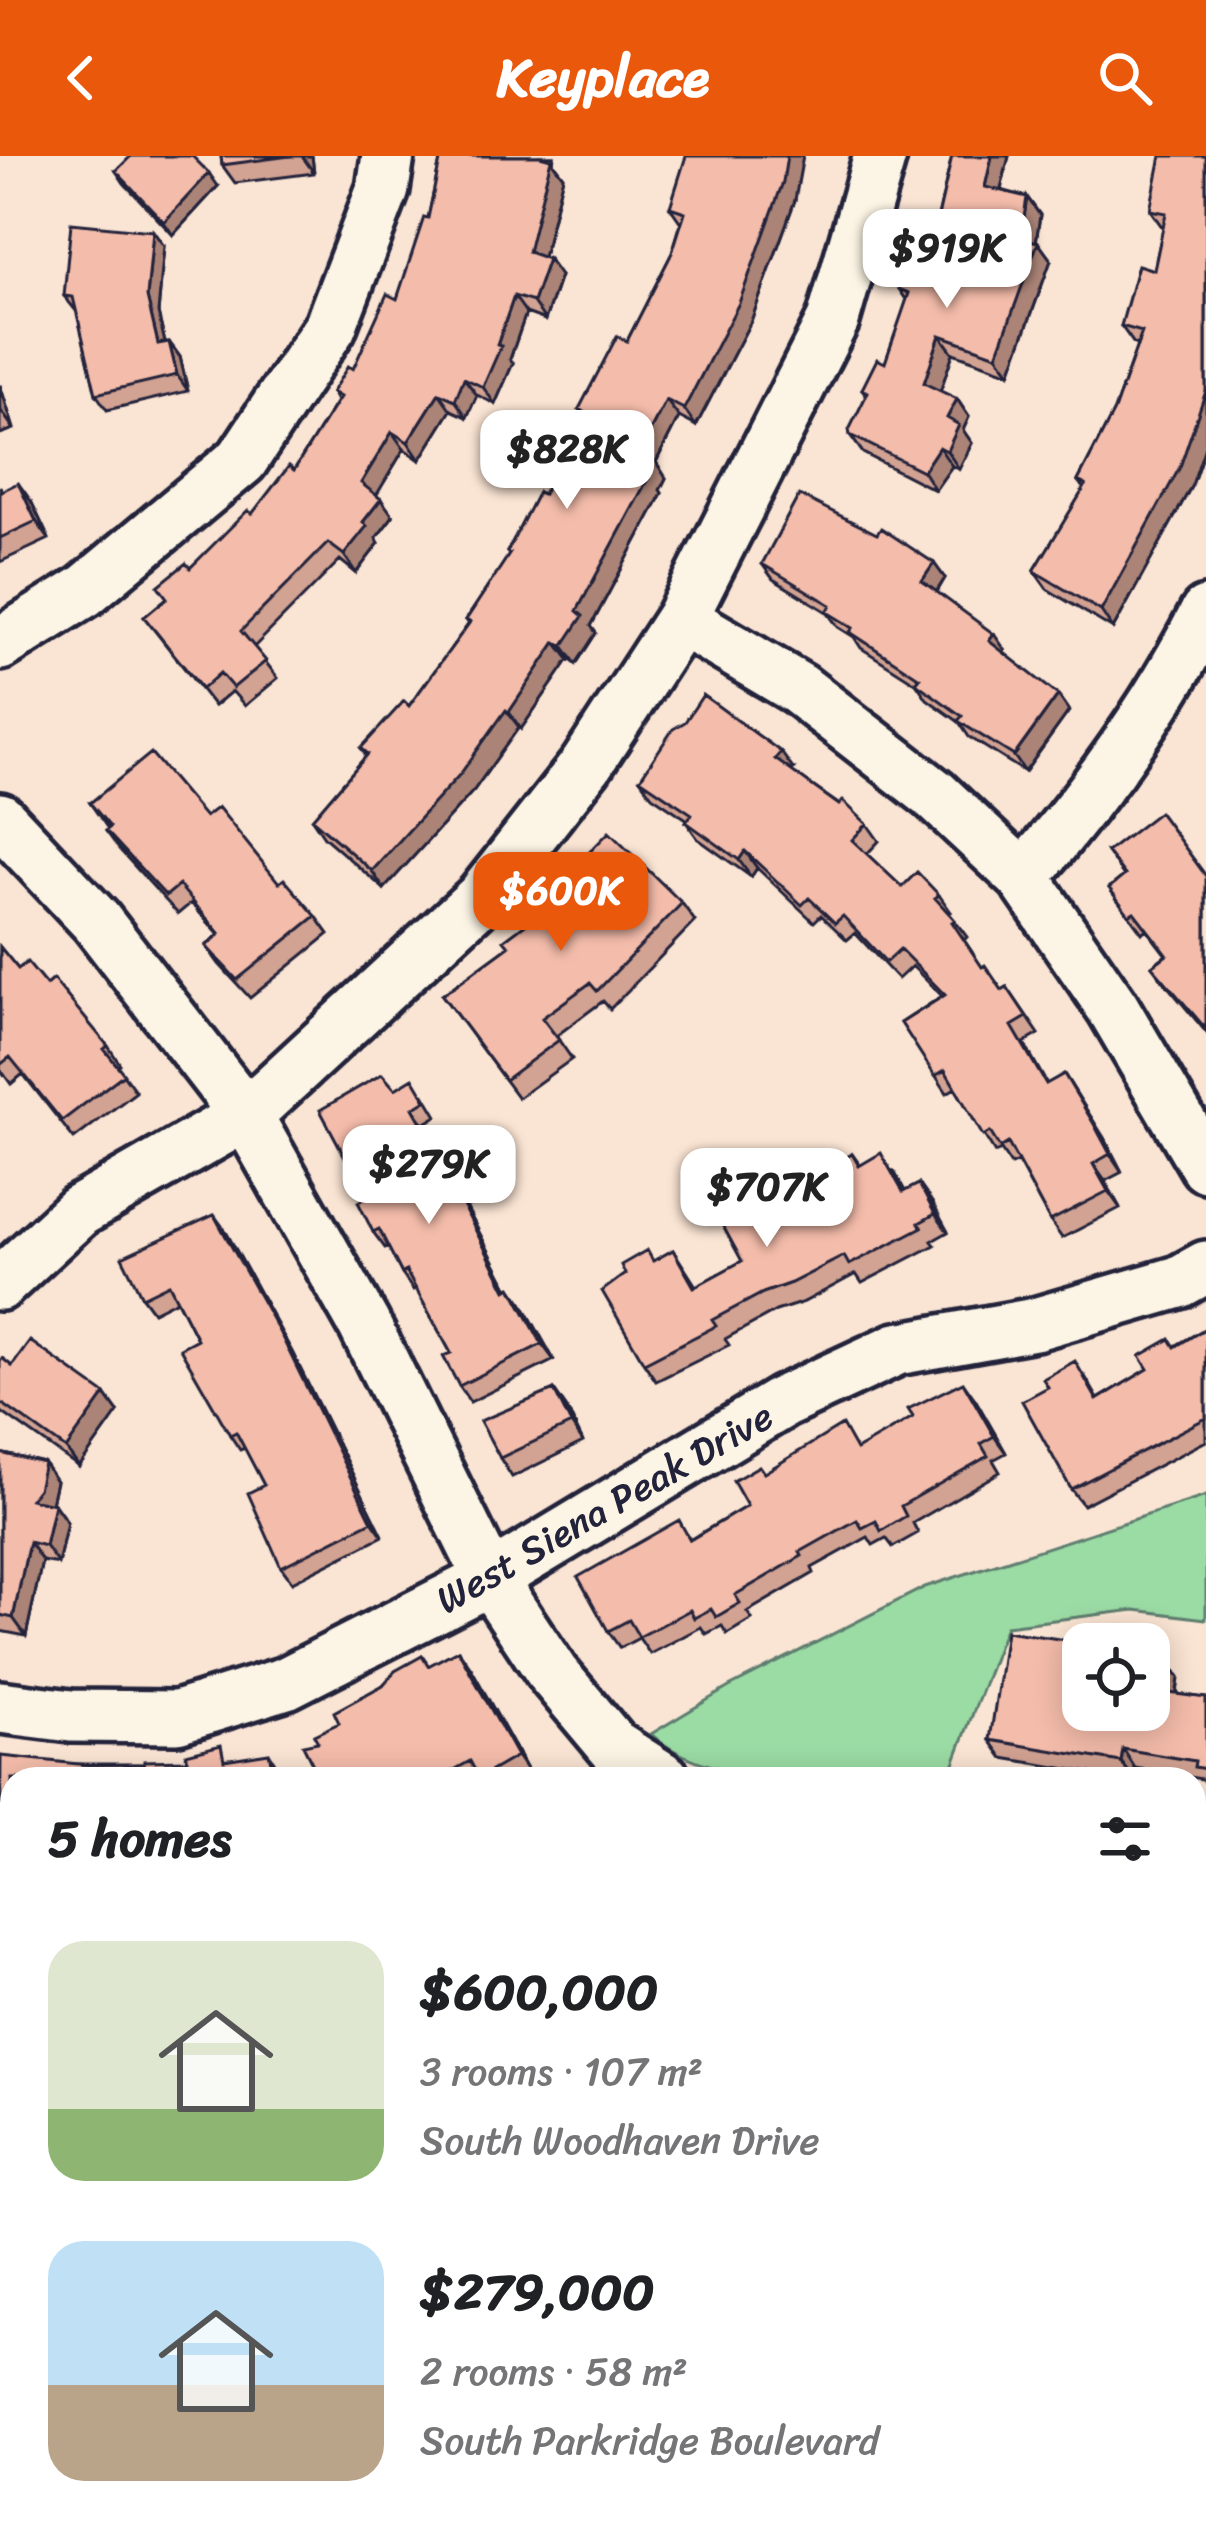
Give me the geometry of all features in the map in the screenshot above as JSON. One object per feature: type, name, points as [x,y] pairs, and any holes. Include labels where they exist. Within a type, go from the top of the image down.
[{"type":"street","points":[[0,644],[86,591],[242,460],[330,327],[383,189],[388,156]]},
{"type":"street","points":[[0,1284],[80,1211],[246,1115],[482,897],[586,765],[681,620],[832,320],[880,156]]},
{"type":"street","points":[[1023,877],[1090,800],[1183,658],[1206,613]]},
{"type":"street","points":[[681,620],[799,689],[934,794],[1023,877],[1113,1008],[1206,1166]]},
{"type":"street","points":[[0,819],[96,921],[246,1115],[364,1324],[490,1580],[553,1674],[614,1747],[645,1767]]},
{"type":"street","name":"West Siena Peak Drive","points":[[0,1707],[70,1716],[177,1717],[286,1683],[490,1580],[783,1402],[896,1349],[1035,1324],[1179,1282],[1206,1267]]},
{"type":"green space","points":[[1206,1496],[1206,1619],[1135,1610],[1006,1626],[953,1767],[717,1767],[679,1753],[651,1734],[729,1687],[925,1587]]},
{"type":"building","points":[[131,156],[192,156],[209,173],[164,222],[116,171]]},
{"type":"building","points":[[221,156],[290,156],[222,165]]},
{"type":"building","points":[[441,156],[551,159],[528,252],[548,259],[533,302],[514,296],[497,345],[501,346],[483,387],[464,378],[455,400],[439,393],[408,442],[392,432],[361,483],[381,499],[344,555],[328,543],[241,631],[266,661],[233,688],[220,673],[202,689],[144,617],[167,598],[158,586],[186,563],[190,568],[248,510],[252,514],[289,466],[294,470],[340,397],[332,392],[348,366],[353,369],[387,294],[397,299],[424,217],[428,218]]},
{"type":"building","points":[[686,156],[787,156],[783,182],[739,303],[684,409],[666,400],[639,452],[654,460],[650,475],[577,611],[583,616],[563,646],[556,642],[461,773],[372,871],[312,819],[368,754],[361,748],[404,701],[409,706],[470,622],[466,620],[510,553],[538,492],[543,494],[585,413],[579,409],[617,336],[627,341],[672,253],[685,212],[670,207]]},
{"type":"building","points":[[952,156],[992,156],[985,187],[1027,197],[1021,238],[1038,242],[997,355],[940,335],[924,383],[957,399],[947,418],[959,425],[947,451],[939,447],[923,471],[850,435],[849,430],[868,392],[862,389],[877,359],[885,363],[909,293],[899,289],[911,254],[925,259]]},
{"type":"building","points":[[1161,156],[1206,156],[1206,391],[1180,467],[1101,611],[1034,571],[1086,485],[1078,481],[1114,411],[1142,332],[1121,326],[1138,265],[1154,270],[1166,213],[1150,210]]},
{"type":"building","points":[[71,223],[153,231],[147,297],[158,344],[169,342],[177,375],[96,394],[73,297],[64,296]]},
{"type":"building","points":[[18,483],[36,521],[0,538],[0,492]]},
{"type":"building","points":[[799,495],[877,534],[881,528],[934,563],[922,581],[994,634],[989,641],[1058,695],[1014,756],[958,721],[962,716],[916,683],[920,678],[850,632],[853,628],[827,612],[831,605],[762,564]]},
{"type":"building","points":[[703,695],[781,752],[775,759],[839,805],[843,801],[867,824],[852,840],[902,887],[917,872],[939,895],[935,898],[955,920],[982,967],[1002,990],[1007,987],[1027,1017],[1012,1026],[1046,1084],[1064,1074],[1094,1124],[1110,1154],[1093,1164],[1108,1191],[1050,1221],[1008,1143],[1000,1148],[990,1132],[983,1136],[945,1070],[935,1076],[901,1023],[945,995],[900,949],[886,962],[843,916],[835,923],[809,898],[802,905],[745,851],[739,860],[686,822],[692,814],[640,779],[673,729],[685,722]]},
{"type":"building","points":[[151,753],[205,817],[218,807],[279,883],[284,879],[316,916],[237,980],[206,946],[220,934],[179,885],[166,896],[106,831],[110,827],[90,803]]},
{"type":"building","points":[[1159,812],[1206,876],[1206,1029],[1152,966],[1167,955],[1109,888],[1125,875],[1107,852]]},
{"type":"building","points":[[609,832],[682,903],[597,991],[590,983],[542,1018],[559,1040],[505,1080],[442,995],[509,946],[504,940],[528,922],[523,916],[568,882],[564,878]]},
{"type":"building","points":[[0,947],[18,969],[27,962],[46,985],[53,979],[108,1046],[104,1049],[124,1074],[62,1121],[10,1057],[0,1065]]},
{"type":"building","points":[[382,1074],[395,1089],[413,1078],[426,1100],[413,1108],[459,1188],[455,1190],[506,1290],[511,1287],[542,1344],[459,1386],[443,1356],[451,1353],[379,1229],[373,1232],[358,1202],[367,1198],[320,1110]]},
{"type":"building","points":[[881,1153],[903,1192],[919,1184],[935,1214],[919,1223],[922,1227],[849,1265],[844,1256],[763,1293],[712,1320],[716,1326],[644,1363],[602,1291],[625,1274],[621,1265],[647,1250],[653,1261],[673,1250],[694,1287],[742,1261],[712,1206],[770,1175],[784,1202],[832,1177],[827,1168],[852,1154],[859,1166]]},
{"type":"building","points":[[214,1215],[282,1337],[372,1521],[281,1567],[248,1493],[264,1485],[236,1432],[230,1435],[180,1348],[197,1339],[169,1284],[142,1297],[122,1257]]},
{"type":"building","points":[[1206,1328],[1206,1418],[1071,1489],[1022,1401],[1048,1387],[1043,1379],[1075,1361],[1097,1400],[1148,1369],[1140,1356],[1170,1339],[1175,1347]]},
{"type":"building","points":[[30,1341],[105,1394],[66,1449],[0,1402],[0,1361],[12,1366]]},
{"type":"building","points":[[963,1382],[994,1436],[981,1444],[988,1456],[901,1506],[906,1516],[881,1531],[876,1521],[862,1528],[857,1520],[735,1595],[740,1603],[716,1617],[711,1609],[694,1618],[690,1610],[639,1637],[629,1620],[608,1631],[578,1577],[679,1520],[690,1540],[747,1506],[733,1481],[759,1466],[764,1473],[842,1425],[856,1450],[913,1417],[908,1409]]},
{"type":"building","points":[[554,1390],[571,1424],[500,1458],[480,1421]]},
{"type":"building","points":[[0,1453],[44,1463],[38,1489],[30,1499],[54,1504],[45,1546],[29,1542],[13,1618],[0,1615]]},
{"type":"building","points":[[1006,1631],[1062,1639],[1062,1731],[1170,1731],[1170,1693],[1206,1698],[1206,1767],[1123,1749],[1121,1762],[990,1740]]},
{"type":"building","points":[[458,1650],[517,1756],[498,1767],[473,1767],[470,1761],[459,1767],[314,1767],[303,1745],[318,1742],[314,1735],[339,1723],[334,1712],[422,1656],[428,1666]]},
{"type":"building","points":[[221,1745],[224,1760],[269,1753],[272,1767],[1,1767],[1,1756],[88,1765],[187,1760],[186,1754]]}]
